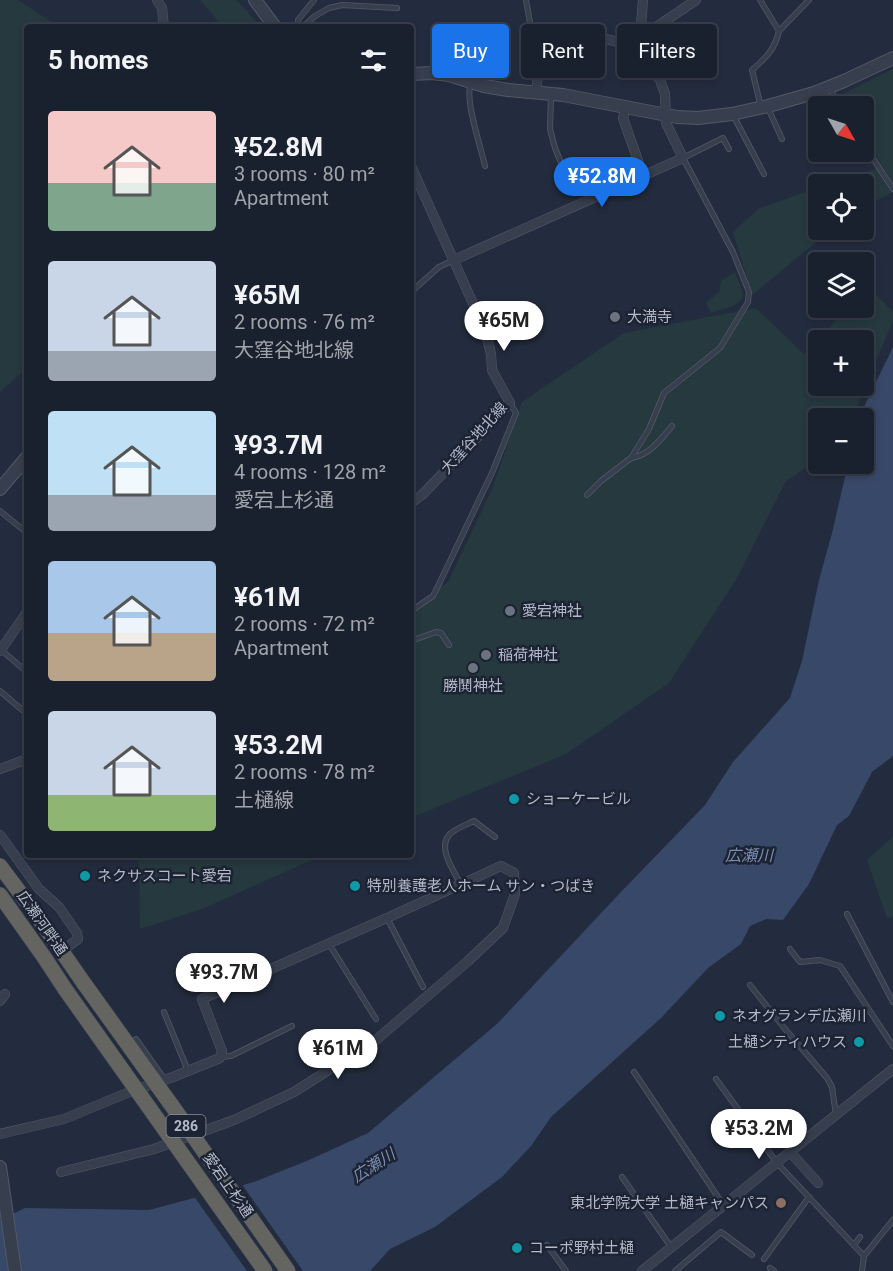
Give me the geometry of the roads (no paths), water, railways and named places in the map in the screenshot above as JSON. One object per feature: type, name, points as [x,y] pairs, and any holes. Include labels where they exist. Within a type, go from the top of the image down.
[{"type":"highway","name":"広瀬河畔通","points":[[0,866],[83,981]]},
{"type":"highway","name":"広瀬河畔通","points":[[0,895],[65,989]]},
{"type":"highway","name":"愛宕上杉通","points":[[83,981],[288,1271]]},
{"type":"highway","name":"愛宕上杉通","points":[[65,989],[265,1271]]},
{"type":"street","points":[[157,0],[162,8],[164,24]]},
{"type":"street","points":[[255,0],[273,24]]},
{"type":"street","points":[[640,24],[643,0]]},
{"type":"street","points":[[663,24],[696,0]]},
{"type":"street","points":[[457,78],[508,90],[551,94],[677,117],[698,118],[732,114],[830,87],[893,58]]},
{"type":"street","points":[[414,74],[432,73]]},
{"type":"street","points":[[536,93],[538,78]]},
{"type":"street","points":[[454,260],[683,158],[666,123],[665,94],[659,78]]},
{"type":"street","points":[[626,106],[623,118],[643,175]]},
{"type":"street","name":"大窪谷地北線","points":[[414,173],[484,330],[491,354],[492,370],[510,403],[414,501]]},
{"type":"street","points":[[0,489],[24,461]]},
{"type":"street","points":[[0,651],[24,616]]},
{"type":"street","points":[[0,769],[24,760]]},
{"type":"street","points":[[0,835],[39,889],[59,908],[77,933],[78,939],[62,951]]},
{"type":"street","points":[[0,1134],[64,1119],[220,1058],[222,1051],[202,999],[501,866],[514,873],[515,894],[503,928],[376,1040],[294,1092],[234,1119],[154,1149],[61,1172]]},
{"type":"street","points":[[642,1271],[893,1069]]},
{"type":"street","points":[[790,1152],[818,1183]]},
{"type":"street","points":[[0,1167],[15,1271]]},
{"type":"lane","points":[[298,24],[298,20],[314,0]]},
{"type":"lane","points":[[526,0],[530,24]]},
{"type":"lane","points":[[760,0],[779,31]]},
{"type":"lane","points":[[782,139],[764,106],[752,70],[771,53],[779,31],[809,0]]},
{"type":"lane","points":[[306,24],[329,8],[342,5],[397,8]]},
{"type":"lane","points":[[471,83],[468,90],[471,109],[485,166]]},
{"type":"lane","points":[[830,87],[834,96]]},
{"type":"lane","points":[[551,94],[550,129],[564,170]]},
{"type":"lane","points":[[732,114],[764,174]]},
{"type":"lane","points":[[587,495],[631,458],[649,429],[664,393],[720,348],[748,302],[749,292],[733,252],[683,158],[723,138],[729,149]]},
{"type":"lane","points":[[874,160],[893,189]]},
{"type":"lane","points":[[414,289],[439,267],[454,260]]},
{"type":"lane","points":[[414,609],[433,596],[487,483],[516,413],[510,403]]},
{"type":"lane","points":[[631,458],[649,451],[672,426]]},
{"type":"lane","points":[[0,511],[24,531]]},
{"type":"lane","points":[[414,640],[436,632],[441,633],[449,645]]},
{"type":"lane","points":[[0,651],[24,670]]},
{"type":"lane","points":[[0,691],[24,711]]},
{"type":"lane","points":[[461,885],[444,851],[445,841],[450,834],[474,821],[495,837]]},
{"type":"lane","points":[[847,914],[893,1002]]},
{"type":"lane","points":[[387,918],[423,987]]},
{"type":"lane","points":[[329,944],[376,1019]]},
{"type":"lane","points":[[790,949],[800,962],[820,960],[840,966],[893,1046]]},
{"type":"lane","points":[[750,984],[827,1078],[832,1087],[837,1115]]},
{"type":"lane","points":[[164,1012],[188,1071]]},
{"type":"lane","points":[[220,1058],[231,1056],[292,1026]]},
{"type":"lane","points":[[136,1038],[165,1080]]},
{"type":"lane","points":[[634,1072],[724,1206]]},
{"type":"lane","points":[[716,1079],[777,1163],[866,1259]]},
{"type":"lane","points":[[622,1177],[671,1247]]},
{"type":"lane","points":[[764,1259],[809,1197]]},
{"type":"lane","points":[[862,1271],[866,1259],[893,1220]]},
{"type":"lane","points":[[675,1271],[721,1232],[752,1255]]},
{"type":"lane","points":[[854,1245],[860,1237]]},
{"type":"lane","points":[[547,1245],[566,1271]]},
{"type":"water","name":"広瀬川","points":[[893,347],[893,756],[872,772],[849,816],[837,825],[809,884],[783,920],[766,919],[750,926],[741,944],[708,968],[661,1018],[551,1117],[531,1146],[502,1177],[435,1227],[390,1249],[370,1271],[0,1271],[0,1220],[25,1208],[149,1210],[254,1182],[368,1133],[498,1023],[705,805],[733,762],[790,698],[802,661],[819,580],[846,474],[874,474],[874,408],[864,408],[870,396],[874,396],[874,387]]},
{"type":"place","name":"大満寺","points":[[615,317]]},
{"type":"place","name":"愛宕神社","points":[[510,611]]},
{"type":"place","name":"稲荷神社","points":[[486,655]]},
{"type":"place","name":"勝鬨神社","points":[[473,668]]},
{"type":"place","name":"ショーケービル","points":[[514,799]]},
{"type":"place","name":"ネクサスコート愛宕","points":[[85,876]]},
{"type":"place","name":"特別養護老人ホーム サン・つばき","points":[[355,886]]},
{"type":"place","name":"ネオグランデ広瀬川","points":[[720,1016]]},
{"type":"place","name":"土樋シティハウス","points":[[859,1042]]},
{"type":"place","name":"東北学院大学 土樋キャンパス","points":[[781,1203]]},
{"type":"place","name":"コーポ野村土樋","points":[[517,1248]]}]
